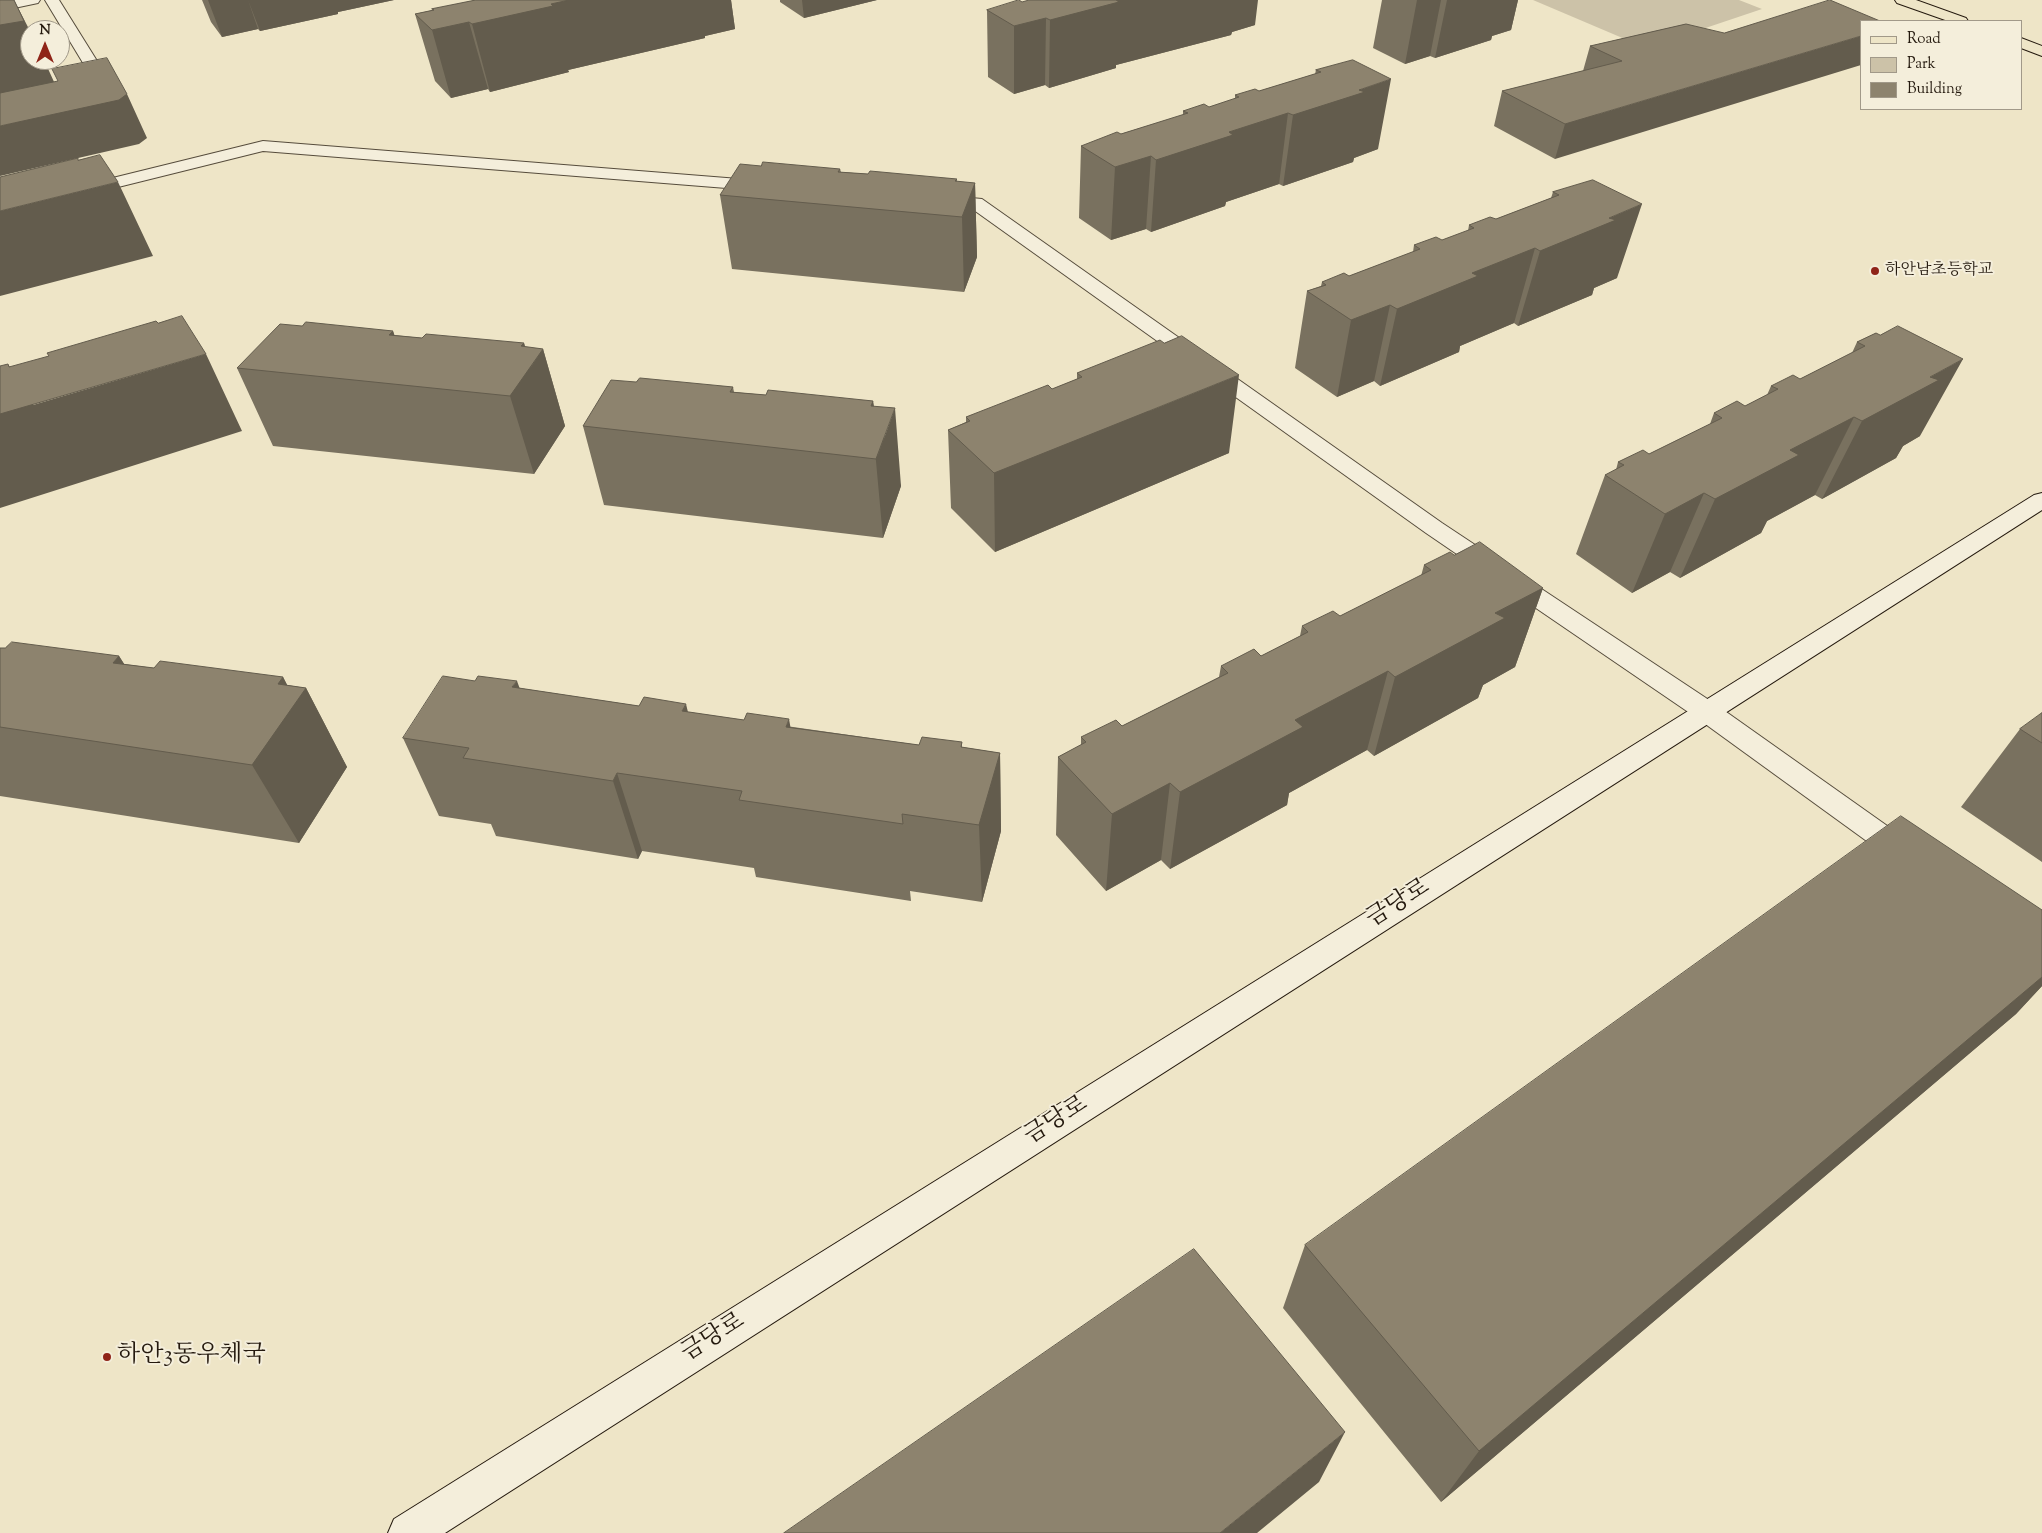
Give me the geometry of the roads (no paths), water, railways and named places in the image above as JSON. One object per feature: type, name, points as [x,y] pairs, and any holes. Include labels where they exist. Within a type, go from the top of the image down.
[{"type":"main road","points":[[1895,0],[1932,11]]},
{"type":"main road","points":[[1902,0],[1958,20]]},
{"type":"main road","points":[[1909,0],[1932,11]]},
{"type":"main road","points":[[2022,43],[2042,51]]},
{"type":"street","points":[[0,7],[33,0]]},
{"type":"street","points":[[52,0],[109,93],[91,97]]},
{"type":"street","points":[[66,195],[263,146],[788,188]]},
{"type":"street","points":[[916,198],[976,203],[1434,528],[1706,711],[1930,872]]},
{"type":"street","name":"금당로","points":[[408,1533],[2042,500]]},
{"type":"place","name":"하안남초등학교","points":[[1875,271]]},
{"type":"place","name":"하안3동우체국","points":[[107,1357]]}]
